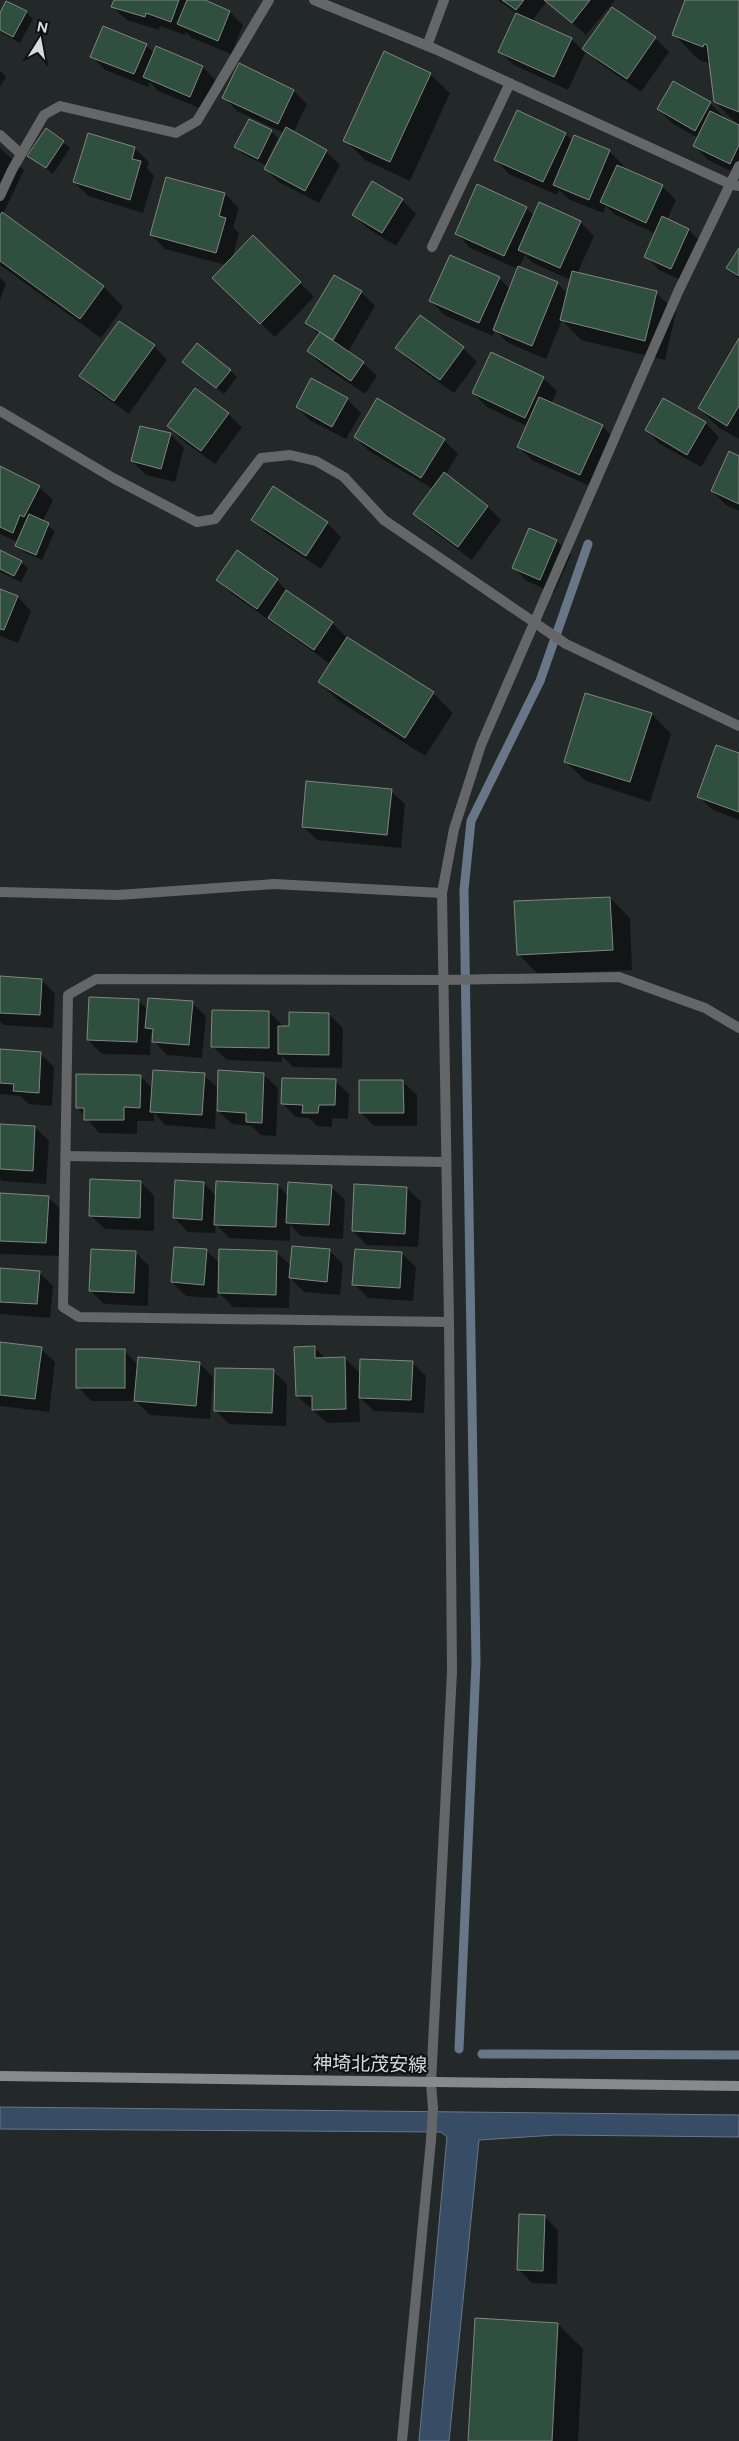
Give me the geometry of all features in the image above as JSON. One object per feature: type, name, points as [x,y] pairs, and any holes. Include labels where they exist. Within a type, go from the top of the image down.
[{"type":"main road","name":"神埼北茂安線","points":[[0,2076],[739,2086]]},
{"type":"street","points":[[0,196],[21,154],[44,115],[60,106],[176,133],[197,120],[269,0]]},
{"type":"street","points":[[314,0],[427,46],[734,185]]},
{"type":"street","points":[[427,46],[444,0]]},
{"type":"street","points":[[432,247],[510,83]]},
{"type":"street","points":[[0,135],[21,154]]},
{"type":"street","points":[[402,2441],[431,2140],[433,2108],[431,2083],[452,1672],[442,893],[454,829],[481,745],[674,301],[734,185],[739,166]]},
{"type":"street","points":[[0,411],[113,478],[197,522],[216,519],[261,458],[290,455],[316,462],[344,477],[384,520],[566,644],[739,726]]},
{"type":"street","points":[[0,892],[118,895],[274,884],[442,893]]},
{"type":"street","points":[[449,1322],[78,1316],[63,1307],[68,995],[96,979],[481,980],[619,977],[705,1008],[739,1028]]},
{"type":"street","points":[[66,1156],[446,1162]]},
{"type":"water","points":[[0,2107],[739,2115],[739,2137],[556,2135],[479,2140],[449,2441],[419,2441],[447,2137],[441,2132],[0,2129]]},
{"type":"building","points":[[114,0],[179,0],[171,22],[146,13],[145,17],[111,7]]},
{"type":"building","points":[[187,0],[205,0],[230,11],[218,41],[177,24]]},
{"type":"building","points":[[502,0],[524,0],[516,10]]},
{"type":"building","points":[[544,0],[590,0],[572,23]]},
{"type":"building","points":[[685,0],[739,0],[739,112],[714,102],[707,45],[704,44],[703,47],[672,35]]},
{"type":"building","points":[[6,1],[27,11],[13,37],[0,30],[0,13]]},
{"type":"building","points":[[612,7],[656,37],[627,79],[582,49]]},
{"type":"building","points":[[516,13],[572,38],[554,77],[498,52]]},
{"type":"building","points":[[103,26],[147,44],[134,74],[90,57]]},
{"type":"building","points":[[156,46],[203,66],[190,97],[143,77]]},
{"type":"building","points":[[384,51],[431,73],[390,162],[343,141]]},
{"type":"building","points":[[239,63],[294,90],[278,124],[222,98]]},
{"type":"building","points":[[673,81],[711,102],[695,131],[657,109]]},
{"type":"building","points":[[517,110],[566,133],[543,182],[494,160]]},
{"type":"building","points":[[710,111],[739,125],[739,145],[730,164],[693,146]]},
{"type":"building","points":[[249,119],[272,130],[258,159],[234,147]]},
{"type":"building","points":[[286,127],[327,150],[305,191],[264,169]]},
{"type":"building","points":[[46,128],[64,141],[46,168],[27,156]]},
{"type":"building","points":[[88,133],[135,147],[132,159],[141,161],[130,200],[73,182]]},
{"type":"building","points":[[574,135],[610,150],[589,200],[553,185]]},
{"type":"building","points":[[617,165],[663,185],[646,223],[600,202]]},
{"type":"building","points":[[166,177],[225,193],[219,216],[226,218],[216,253],[150,235]]},
{"type":"building","points":[[372,181],[403,199],[382,233],[352,215]]},
{"type":"building","points":[[477,184],[527,207],[504,256],[455,234]]},
{"type":"building","points":[[539,202],[581,221],[560,268],[518,250]]},
{"type":"building","points":[[2,212],[104,286],[80,319],[0,261],[0,215]]},
{"type":"building","points":[[662,216],[689,229],[671,269],[644,257]]},
{"type":"building","points":[[253,235],[301,282],[260,324],[212,278]]},
{"type":"building","points":[[739,248],[739,276],[726,268]]},
{"type":"building","points":[[450,255],[500,277],[479,323],[429,301]]},
{"type":"building","points":[[518,266],[558,282],[532,346],[493,330]]},
{"type":"building","points":[[572,271],[657,291],[645,341],[560,320]]},
{"type":"building","points":[[334,275],[362,291],[333,340],[305,323]]},
{"type":"building","points":[[420,315],[464,347],[440,380],[395,348]]},
{"type":"building","points":[[119,321],[155,345],[114,401],[79,376]]},
{"type":"building","points":[[320,332],[364,362],[351,381],[307,351]]},
{"type":"building","points":[[739,338],[739,406],[727,426],[698,408]]},
{"type":"building","points":[[197,343],[231,370],[216,388],[182,362]]},
{"type":"building","points":[[491,352],[544,377],[525,418],[472,393]]},
{"type":"building","points":[[311,378],[348,398],[332,427],[296,407]]},
{"type":"building","points":[[195,388],[229,413],[201,451],[167,426]]},
{"type":"building","points":[[539,397],[603,425],[580,475],[517,447]]},
{"type":"building","points":[[377,398],[445,439],[421,478],[354,437]]},
{"type":"building","points":[[663,398],[706,422],[687,455],[645,430]]},
{"type":"building","points":[[140,426],[171,433],[161,469],[131,461]]},
{"type":"building","points":[[729,451],[739,456],[739,504],[711,491]]},
{"type":"building","points":[[0,466],[40,486],[24,517],[20,515],[13,533],[0,527]]},
{"type":"building","points":[[444,472],[488,506],[458,547],[413,514]]},
{"type":"building","points":[[273,486],[328,522],[306,556],[251,520]]},
{"type":"building","points":[[29,514],[49,523],[36,555],[15,546]]},
{"type":"building","points":[[529,528],[557,540],[540,580],[512,568]]},
{"type":"building","points":[[0,550],[22,561],[14,576],[0,569]]},
{"type":"building","points":[[237,550],[278,579],[257,609],[216,580]]},
{"type":"building","points":[[0,589],[18,596],[4,630],[0,629]]},
{"type":"building","points":[[286,590],[333,622],[314,650],[268,618]]},
{"type":"building","points":[[347,637],[434,692],[405,738],[318,682]]},
{"type":"building","points":[[585,693],[652,713],[630,782],[564,762]]},
{"type":"building","points":[[716,745],[739,753],[739,812],[697,797]]},
{"type":"building","points":[[306,781],[392,789],[387,835],[302,827]]},
{"type":"building","points":[[610,897],[613,950],[517,955],[514,901]]},
{"type":"building","points":[[0,976],[42,979],[40,1015],[0,1013]]},
{"type":"building","points":[[89,997],[139,999],[137,1042],[87,1040]]},
{"type":"building","points":[[148,998],[193,1001],[189,1045],[152,1042],[153,1029],[145,1028]]},
{"type":"building","points":[[212,1010],[269,1011],[269,1048],[211,1047]]},
{"type":"building","points":[[289,1012],[329,1013],[329,1055],[278,1054],[278,1026],[289,1026]]},
{"type":"building","points":[[0,1049],[41,1052],[39,1093],[13,1091],[14,1084],[0,1083]]},
{"type":"building","points":[[153,1070],[205,1073],[202,1115],[150,1112]]},
{"type":"building","points":[[218,1070],[264,1073],[262,1123],[246,1122],[246,1113],[217,1111]]},
{"type":"building","points":[[76,1074],[141,1075],[140,1108],[124,1107],[124,1120],[84,1120],[84,1108],[76,1108]]},
{"type":"building","points":[[282,1078],[336,1079],[335,1105],[319,1105],[318,1113],[302,1113],[303,1105],[281,1104]]},
{"type":"building","points":[[359,1080],[403,1080],[404,1113],[359,1113]]},
{"type":"building","points":[[0,1124],[35,1126],[33,1171],[0,1169]]},
{"type":"building","points":[[90,1179],[141,1181],[140,1218],[89,1216]]},
{"type":"building","points":[[175,1180],[204,1182],[202,1220],[173,1218]]},
{"type":"building","points":[[216,1181],[278,1184],[276,1227],[214,1225]]},
{"type":"building","points":[[288,1182],[332,1185],[329,1225],[286,1223]]},
{"type":"building","points":[[354,1184],[407,1187],[405,1234],[352,1231]]},
{"type":"building","points":[[0,1193],[49,1196],[46,1243],[0,1241]]},
{"type":"building","points":[[292,1246],[330,1249],[327,1282],[289,1278]]},
{"type":"building","points":[[174,1247],[207,1249],[204,1285],[171,1282]]},
{"type":"building","points":[[91,1249],[136,1251],[134,1293],[89,1291]]},
{"type":"building","points":[[219,1249],[277,1251],[276,1295],[218,1293]]},
{"type":"building","points":[[355,1249],[402,1252],[400,1288],[352,1285]]},
{"type":"building","points":[[0,1268],[40,1271],[37,1304],[0,1302]]},
{"type":"building","points":[[0,1342],[42,1347],[35,1399],[0,1395]]},
{"type":"building","points":[[315,1346],[315,1358],[345,1357],[346,1409],[312,1410],[312,1396],[296,1396],[294,1347]]},
{"type":"building","points":[[76,1349],[125,1349],[125,1388],[76,1388]]},
{"type":"building","points":[[138,1357],[200,1362],[196,1406],[134,1401]]},
{"type":"building","points":[[360,1359],[413,1361],[411,1400],[359,1398]]},
{"type":"building","points":[[215,1368],[274,1369],[272,1413],[214,1411]]},
{"type":"building","points":[[519,2214],[545,2215],[543,2271],[517,2270]]},
{"type":"building","points":[[475,2318],[558,2323],[552,2441],[468,2441]]},
{"type":"waterway","points":[[459,2049],[476,1663],[464,890],[471,821],[540,681],[588,544]]},
{"type":"waterway","points":[[482,2054],[739,2055]]}]
